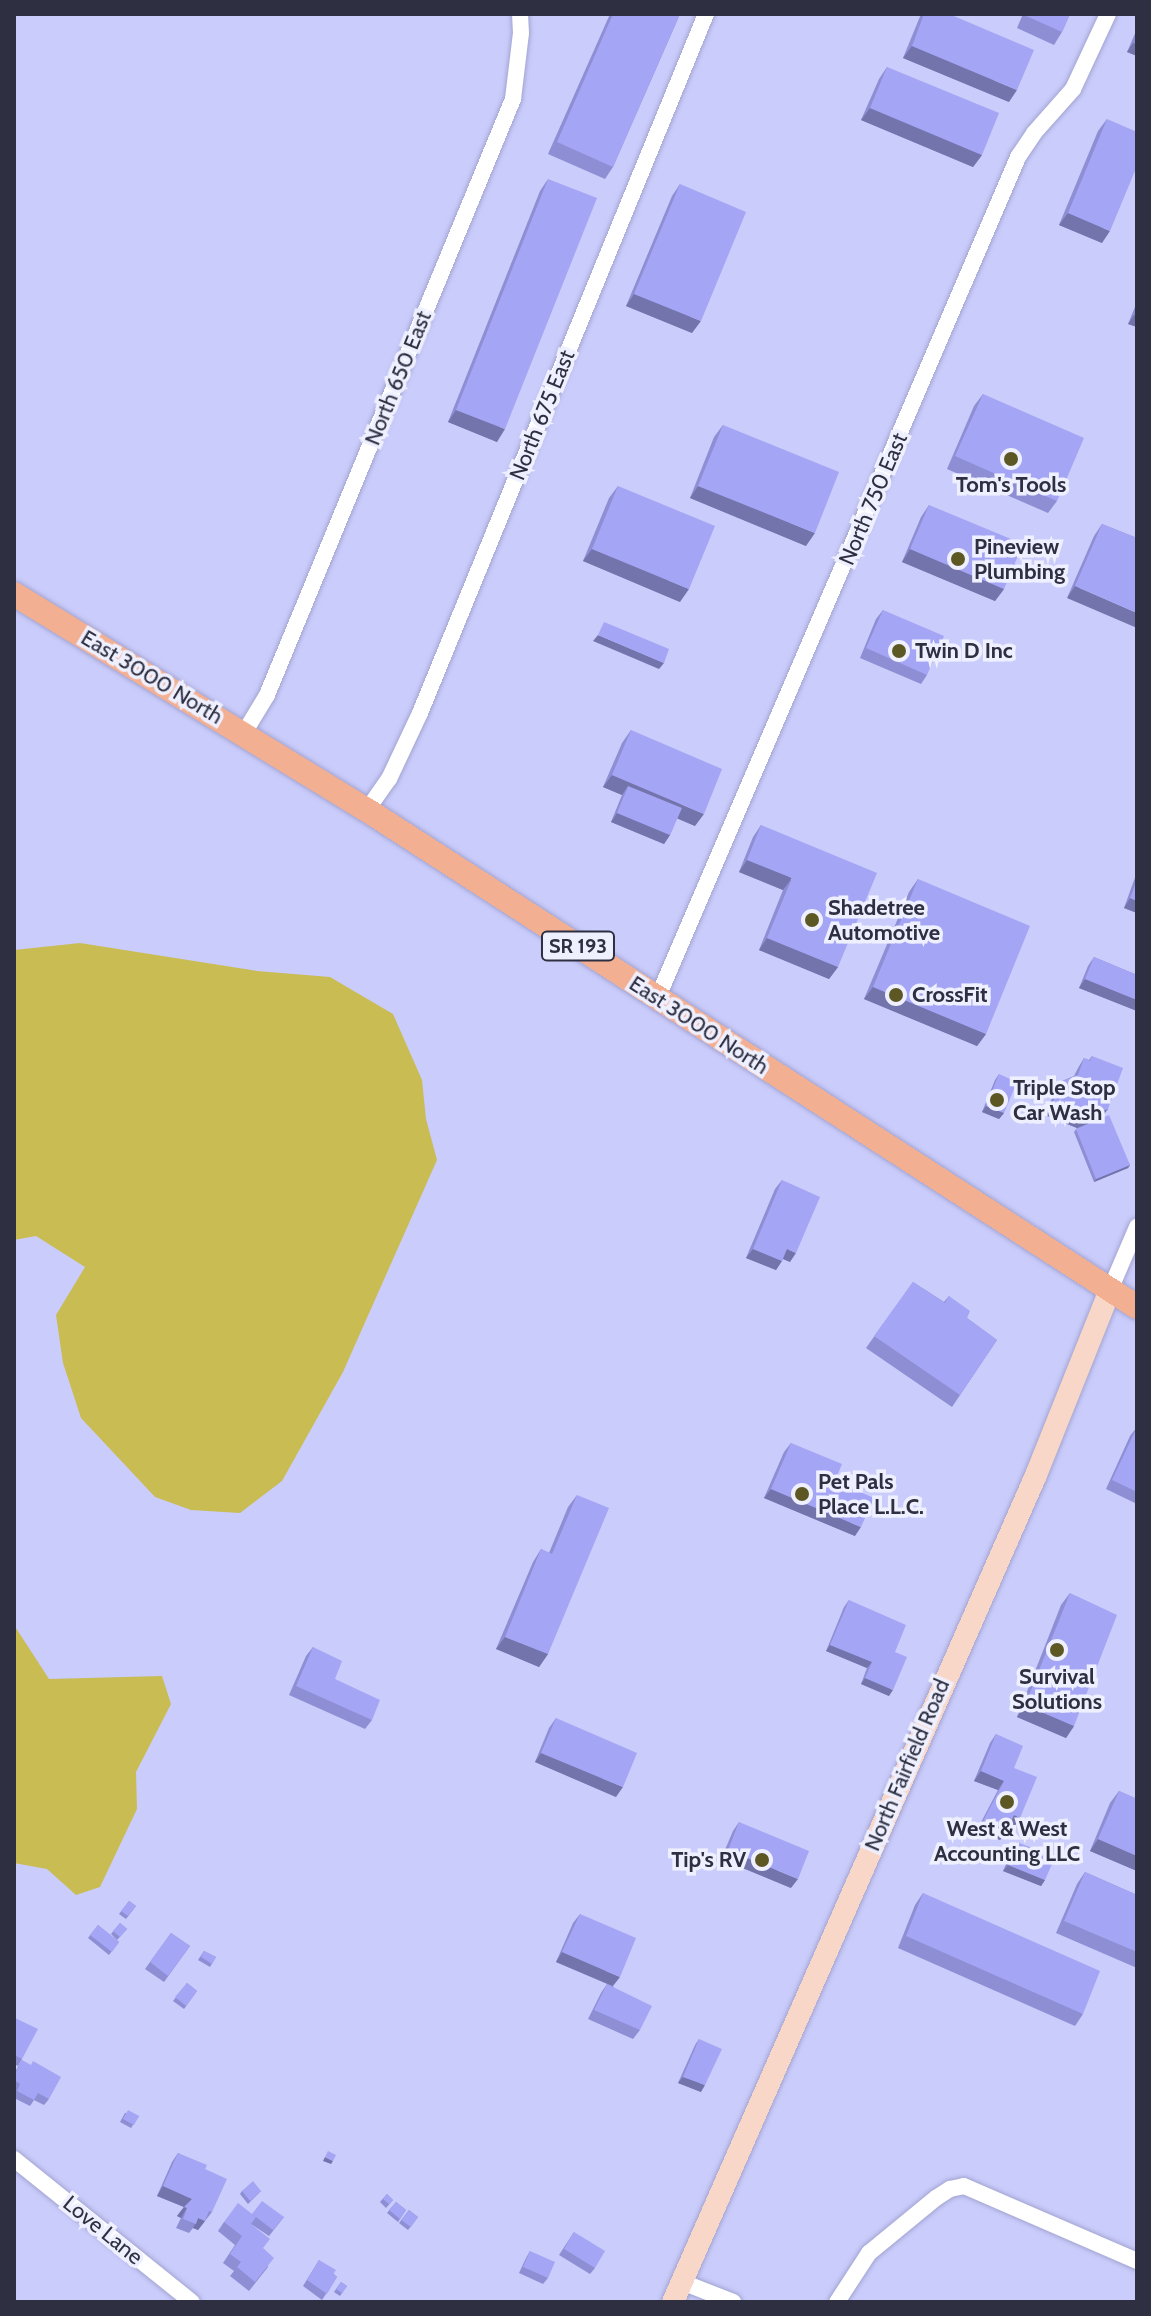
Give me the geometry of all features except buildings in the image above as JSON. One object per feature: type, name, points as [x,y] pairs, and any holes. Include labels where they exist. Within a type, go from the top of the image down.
[{"type":"main road","name":"East 3000 North","points":[[14,594],[367,810],[1137,1307]]},
{"type":"main road","name":"North Fairfield Road","points":[[677,2292],[1036,1475],[1110,1290]]},
{"type":"street","name":"North 650 East","points":[[244,733],[267,695],[513,99],[520,14]]},
{"type":"street","name":"North 675 East","points":[[367,810],[389,779],[420,713],[706,14]]},
{"type":"street","name":"North 750 East","points":[[658,997],[1018,157],[1034,133],[1073,89],[1108,14]]},
{"type":"street","name":"North Fairfield Road","points":[[1110,1290],[1137,1227]]},
{"type":"street","name":"Love Lane","points":[[14,2159],[192,2302]]},
{"type":"street","points":[[837,2302],[869,2253],[950,2189],[964,2186],[1137,2261]]},
{"type":"street","points":[[677,2292],[733,2302]]},
{"type":"shaded area","points":[[80,943],[257,971],[330,977],[393,1014],[422,1080],[426,1119],[437,1160],[343,1372],[282,1481],[240,1513],[191,1510],[155,1497],[81,1418],[63,1363],[56,1315],[85,1267],[36,1236],[14,1240],[14,950]]},
{"type":"shaded area","points":[[14,1625],[49,1679],[162,1676],[171,1704],[136,1772],[137,1809],[100,1887],[76,1895],[47,1869],[14,1863]]},
{"type":"place","name":"Tom's Tools","points":[[1011,459]]},
{"type":"place","name":"Pineview Plumbing","points":[[958,559]]},
{"type":"place","name":"Twin D Inc","points":[[899,651]]},
{"type":"place","name":"Shadetree Automotive","points":[[812,920]]},
{"type":"place","name":"CrossFit","points":[[896,995]]},
{"type":"place","name":"Triple Stop Car Wash","points":[[997,1100]]},
{"type":"place","name":"Pet Pals Place L.L.C.","points":[[802,1494]]},
{"type":"place","name":"Survival Solutions","points":[[1057,1650]]},
{"type":"place","name":"West & West Accounting LLC","points":[[1007,1802]]},
{"type":"place","name":"Tip's RV","points":[[762,1860]]}]
